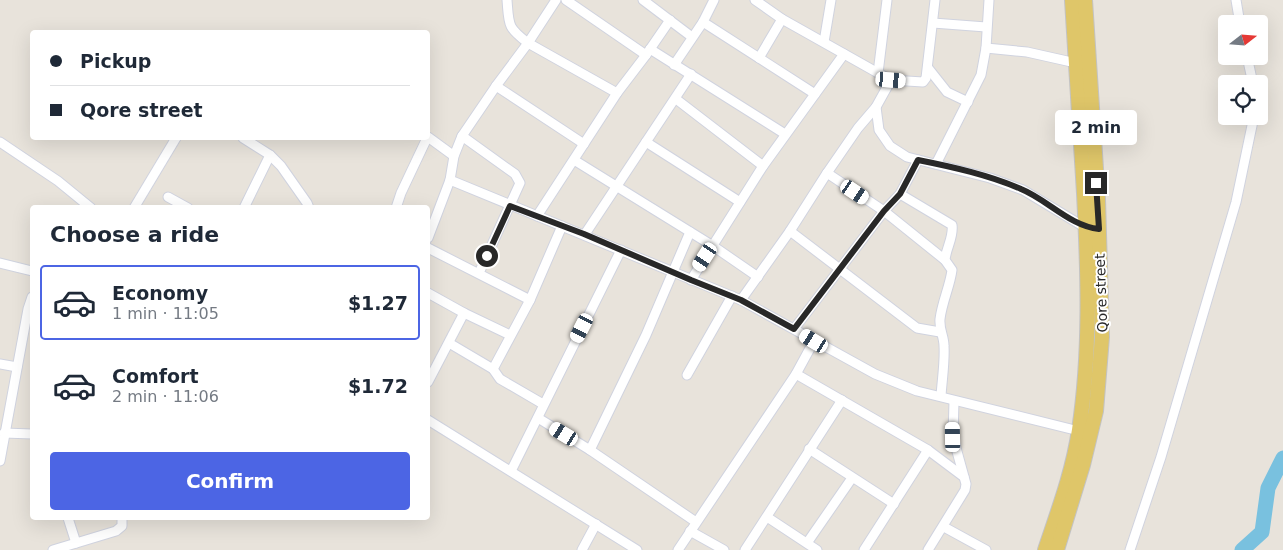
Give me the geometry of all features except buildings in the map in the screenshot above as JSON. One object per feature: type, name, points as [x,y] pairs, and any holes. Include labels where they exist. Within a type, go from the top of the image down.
[{"type":"main road","name":"Qore street","points":[[1072,0],[1076,63],[1092,228]]},
{"type":"main road","name":"Qore street","points":[[1058,550],[1081,474],[1084,434],[1084,386],[1092,228],[1085,0]]},
{"type":"main road","name":"Qore street","points":[[1045,550],[1084,434]]},
{"type":"street","points":[[507,0],[508,22],[511,28],[528,43],[617,93]]},
{"type":"street","points":[[430,233],[450,180],[454,156],[462,136],[556,0]]},
{"type":"street","points":[[566,0],[648,52],[691,74],[785,134]]},
{"type":"street","points":[[643,0],[692,37]]},
{"type":"street","points":[[674,64],[703,22],[714,0]]},
{"type":"street","points":[[756,0],[766,3],[782,18],[891,80],[923,82],[928,68],[935,0]]},
{"type":"street","points":[[824,42],[831,0]]},
{"type":"street","points":[[878,73],[887,0]]},
{"type":"street","points":[[936,164],[981,75],[986,48],[989,0]]},
{"type":"street","points":[[1236,0],[1238,15]]},
{"type":"street","points":[[759,58],[782,18]]},
{"type":"street","points":[[537,216],[617,93],[670,20]]},
{"type":"street","points":[[703,22],[814,94]]},
{"type":"street","points":[[933,23],[986,27]]},
{"type":"street","points":[[986,48],[1027,52],[1076,63]]},
{"type":"street","points":[[691,280],[763,166],[844,54]]},
{"type":"street","points":[[928,68],[947,92],[968,102]]},
{"type":"street","points":[[584,234],[691,74]]},
{"type":"street","points":[[741,300],[790,231],[826,173],[858,128],[876,107],[891,80]]},
{"type":"street","points":[[496,86],[584,144]]},
{"type":"street","points":[[676,99],[763,166]]},
{"type":"street","points":[[876,107],[879,130],[890,146],[907,157],[990,178],[1023,190],[1092,228]]},
{"type":"street","points":[[1130,550],[1160,457],[1236,202],[1252,125]]},
{"type":"street","points":[[462,136],[515,174],[520,183],[479,273]]},
{"type":"street","points":[[430,139],[454,156]]},
{"type":"street","points":[[136,205],[175,140]]},
{"type":"street","points":[[246,140],[270,155],[281,166],[308,205]]},
{"type":"street","points":[[397,205],[400,193],[426,140]]},
{"type":"street","points":[[0,142],[58,181],[87,205]]},
{"type":"street","points":[[646,142],[740,202]]},
{"type":"street","points":[[245,205],[270,155]]},
{"type":"street","points":[[574,160],[713,246],[758,277]]},
{"type":"street","points":[[794,329],[884,211],[900,194],[918,160]]},
{"type":"street","points":[[826,173],[884,211],[945,260],[952,270],[943,303],[940,332],[944,343],[941,396]]},
{"type":"street","points":[[450,180],[741,300],[875,374],[917,391],[1008,412],[1084,434]]},
{"type":"street","points":[[900,194],[952,225],[953,232],[945,251],[945,260]]},
{"type":"street","points":[[168,197],[183,205]]},
{"type":"street","points":[[493,370],[530,300],[562,226]]},
{"type":"street","points":[[790,231],[917,328],[940,332]]},
{"type":"street","points":[[590,450],[646,335],[690,232]]},
{"type":"street","points":[[430,249],[530,300]]},
{"type":"street","points":[[511,471],[621,250]]},
{"type":"street","points":[[0,263],[30,270]]},
{"type":"street","points":[[430,294],[510,335]]},
{"type":"street","points":[[686,375],[732,296]]},
{"type":"street","points":[[0,461],[17,367],[30,309]]},
{"type":"street","points":[[430,378],[464,312]]},
{"type":"street","points":[[678,550],[796,374],[814,341]]},
{"type":"street","points":[[449,343],[493,370],[500,379],[543,404]]},
{"type":"street","points":[[0,364],[17,367]]},
{"type":"street","points":[[796,374],[928,450],[964,477]]},
{"type":"street","points":[[745,550],[842,400]]},
{"type":"street","points":[[928,550],[966,490],[953,437],[954,401]]},
{"type":"street","points":[[538,418],[590,450],[696,522]]},
{"type":"street","points":[[430,421],[637,550]]},
{"type":"street","points":[[4,434],[30,434]]},
{"type":"street","points":[[809,450],[894,504]]},
{"type":"street","points":[[864,550],[928,450]]},
{"type":"street","points":[[807,543],[852,478]]},
{"type":"street","points":[[767,517],[817,550]]},
{"type":"street","points":[[69,520],[76,543]]},
{"type":"street","points":[[53,550],[116,531],[122,526],[122,520]]},
{"type":"street","points":[[582,550],[596,524]]},
{"type":"street","points":[[944,527],[986,550]]},
{"type":"street","points":[[690,530],[724,550]]},
{"type":"waterway","points":[[1242,550],[1262,532],[1268,488],[1283,458]]},
{"type":"route","points":[[487,256],[510,206],[584,234],[741,300],[794,329],[884,211],[900,194],[918,160],[990,178],[1023,190],[1086,228],[1099,229],[1096,183]]}]
